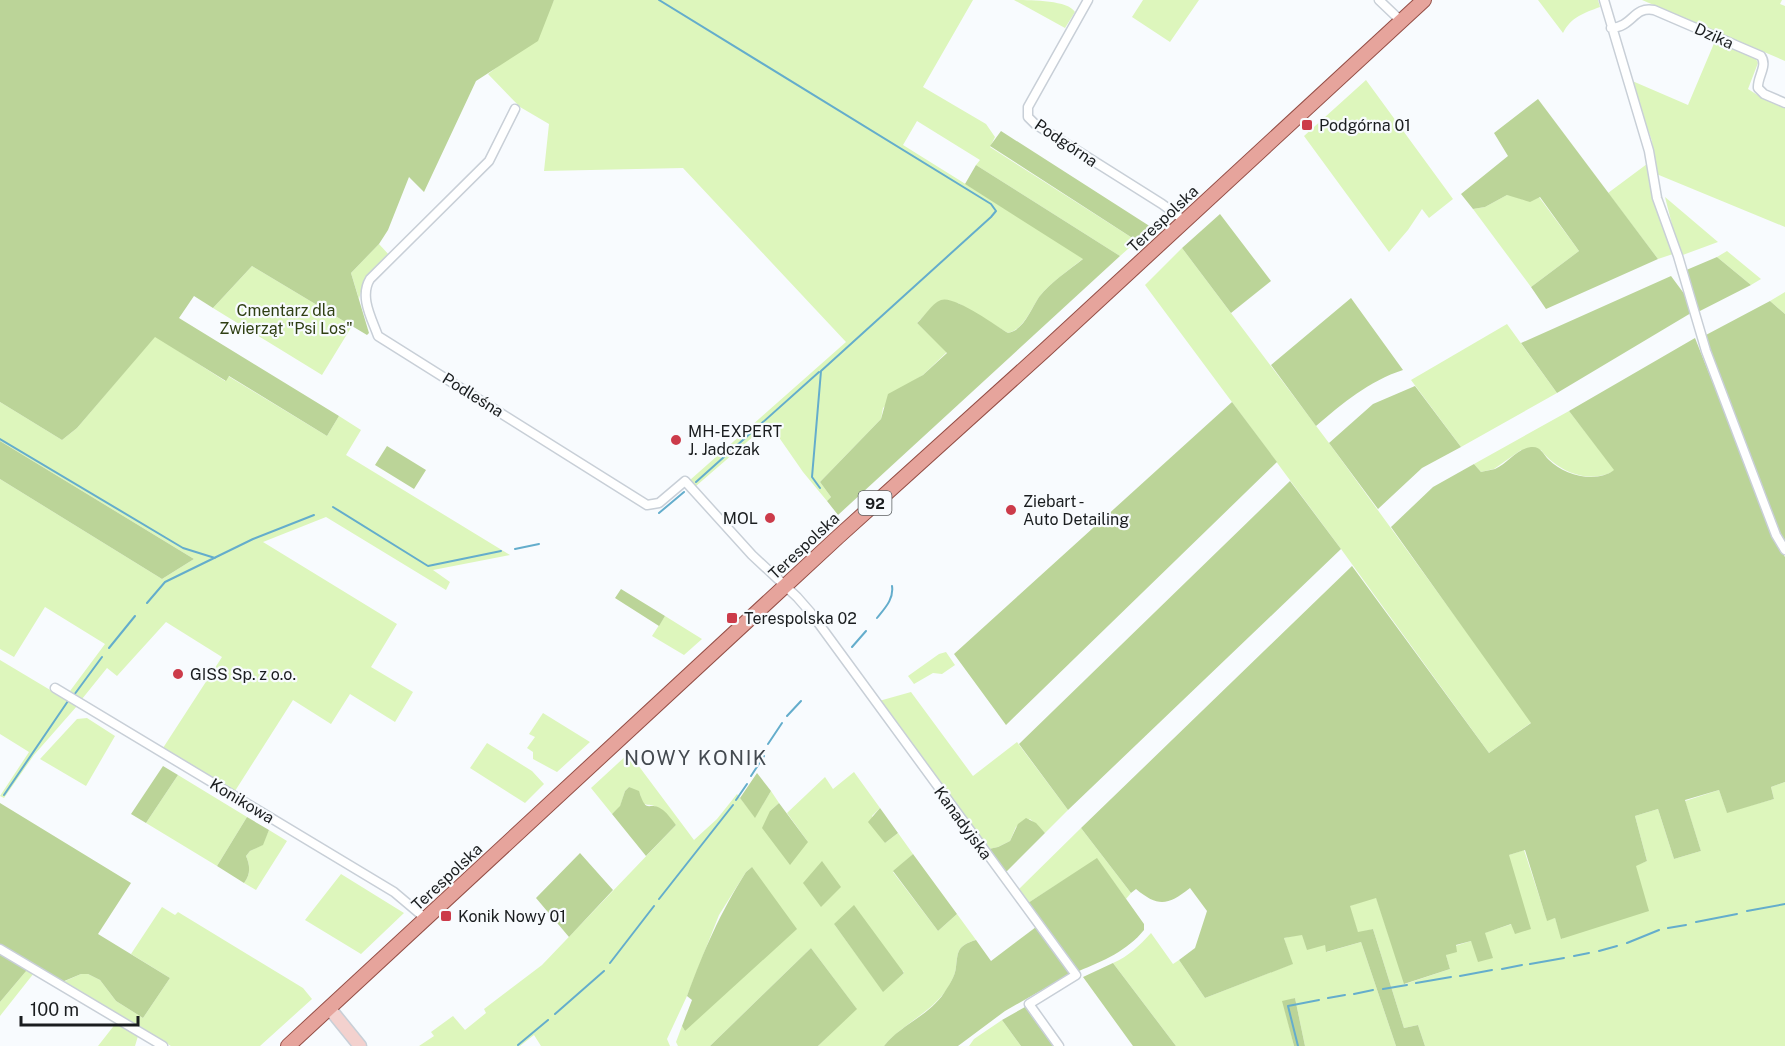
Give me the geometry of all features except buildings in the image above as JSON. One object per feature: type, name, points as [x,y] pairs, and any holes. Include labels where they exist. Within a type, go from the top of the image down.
[{"type":"main road","name":"Terespolska","points":[[288,1046],[1424,0]]},
{"type":"street","name":"Podgórna","points":[[1088,0],[1028,106],[1028,117],[1035,124],[1185,221]]},
{"type":"street","points":[[1378,0],[1401,21]]},
{"type":"street","points":[[1604,0],[1649,151],[1657,198],[1706,351],[1776,535],[1785,550]]},
{"type":"street","name":"Dzika","points":[[1611,28],[1626,24],[1639,11],[1654,10],[1761,56],[1764,66],[1758,79],[1758,88],[1764,94],[1785,103]]},
{"type":"street","name":"Podleśna","points":[[515,109],[489,161],[366,285],[366,303],[378,336],[647,505],[659,503],[684,481],[785,586]]},
{"type":"street","name":"Kanadyjska","points":[[785,586],[818,623],[1076,975],[1029,1004],[1059,1046]]},
{"type":"street","name":"Konikowa","points":[[55,688],[394,892],[426,919]]},
{"type":"street","points":[[0,948],[163,1046]]},
{"type":"street","points":[[330,1009],[360,1046]]},
{"type":"green space","points":[[0,0],[554,0],[538,41],[476,81],[424,192],[409,177],[388,230],[379,244],[351,273],[369,333],[367,335],[252,266],[213,308],[194,296],[179,318],[339,416],[327,436],[229,376],[226,381],[155,337],[77,428],[62,440],[0,402]]},
{"type":"green space","points":[[554,0],[973,0],[923,87],[986,124],[995,137],[990,147],[1137,241],[1120,256],[976,165],[980,160],[917,121],[903,145],[1084,258],[1049,286],[1039,297],[1023,323],[1008,333],[958,303],[935,304],[917,323],[947,352],[883,408],[881,419],[820,482],[831,497],[827,501],[803,472],[769,423],[696,486],[690,480],[846,342],[683,168],[544,171],[549,124],[520,107],[488,74],[525,41],[542,21]]},
{"type":"green space","points":[[1014,0],[1057,3],[1075,12],[1065,28]]},
{"type":"green space","points":[[1143,0],[1199,0],[1170,42],[1132,17]]},
{"type":"green space","points":[[1538,0],[1598,0],[1600,7],[1574,19],[1563,33]]},
{"type":"green space","points":[[1642,0],[1782,0],[1780,4],[1785,6],[1785,61]]},
{"type":"green space","points":[[1715,41],[1756,59],[1758,63],[1748,89],[1785,108],[1785,227],[1654,173],[1652,141],[1630,80],[1688,105]]},
{"type":"green space","points":[[1366,80],[1453,199],[1429,218],[1422,209],[1389,252],[1304,136]]},
{"type":"green space","points":[[1538,99],[1658,259],[1546,309],[1531,287],[1579,251],[1540,197],[1530,202],[1507,195],[1485,207],[1473,209],[1461,194],[1508,156],[1494,133]]},
{"type":"green space","points":[[1001,131],[1151,227],[1137,241],[990,146]]},
{"type":"green space","points":[[1647,164],[1657,211],[1673,254],[1658,259],[1608,193]]},
{"type":"green space","points":[[976,165],[1120,256],[838,515],[827,501],[831,497],[820,482],[881,419],[888,394],[923,375],[947,353],[917,323],[931,307],[941,300],[955,302],[1008,333],[1023,323],[1039,297],[1049,286],[1083,259],[965,184]]},
{"type":"green space","points":[[1507,195],[1526,200],[1539,197],[1579,251],[1531,287],[1473,209],[1485,207]]},
{"type":"green space","points":[[1665,197],[1718,242],[1680,256]]},
{"type":"green space","points":[[1220,214],[1271,281],[1231,313],[1182,248]]},
{"type":"green space","points":[[379,244],[390,256],[364,280],[359,299],[351,273]]},
{"type":"green space","points":[[1182,248],[1329,443],[1532,722],[1489,753],[1145,285]]},
{"type":"green space","points":[[1727,251],[1761,279],[1751,285],[1717,257]]},
{"type":"green space","points":[[1717,257],[1751,285],[1696,313],[1684,271]]},
{"type":"green space","name":"Cmentarz dla Zwierząt \"Psi Los\"","points":[[252,266],[352,326],[322,375],[213,308]]},
{"type":"green space","points":[[1671,276],[1688,299],[1691,313],[1557,393],[1521,343]]},
{"type":"green space","points":[[1785,292],[1785,314],[1770,301]]},
{"type":"green space","points":[[1351,298],[1403,370],[1368,386],[1316,426],[1271,365]]},
{"type":"green space","points":[[1770,301],[1785,314],[1785,545],[1704,336]]},
{"type":"green space","points":[[1507,324],[1557,393],[1461,447],[1411,380]]},
{"type":"green space","points":[[155,336],[225,381],[228,376],[327,436],[339,416],[361,430],[346,455],[510,555],[433,570],[450,582],[446,590],[326,517],[263,542],[397,624],[371,667],[413,692],[395,722],[350,694],[331,724],[293,700],[235,791],[163,748],[222,657],[166,622],[117,676],[107,668],[82,699],[70,691],[105,644],[45,607],[14,657],[0,649],[0,479],[162,579],[194,559],[0,441],[0,402],[62,440],[77,428]]},
{"type":"green space","points":[[1695,338],[1777,544],[1785,557],[1785,782],[1771,787],[1774,799],[1727,813],[1719,790],[1685,800],[1701,851],[1674,859],[1658,809],[1635,816],[1647,861],[1636,866],[1649,911],[1561,939],[1555,918],[1547,921],[1525,850],[1509,855],[1531,929],[1515,934],[1511,924],[1485,933],[1493,958],[1478,962],[1471,941],[1456,945],[1457,952],[1446,955],[1450,969],[1404,984],[1376,898],[1350,906],[1358,932],[1373,929],[1404,1028],[1418,1025],[1425,1046],[1396,1046],[1361,942],[1326,952],[1325,945],[1307,950],[1302,935],[1284,938],[1293,964],[1205,998],[1179,960],[1195,948],[1207,911],[1190,888],[1176,898],[1163,902],[1157,902],[1136,889],[1131,893],[1081,828],[1352,566],[1489,753],[1531,723],[1391,527],[1433,487],[1474,464],[1481,472],[1495,469],[1526,448],[1537,448],[1555,465],[1580,476],[1598,476],[1614,470],[1569,411]]},
{"type":"green space","points":[[1415,386],[1461,447],[1422,468],[1378,509],[1329,443],[1373,404]]},
{"type":"green space","points":[[1232,402],[1277,462],[1006,725],[954,654]]},
{"type":"green space","points":[[1569,411],[1615,470],[1595,477],[1575,474],[1556,464],[1541,450],[1521,450],[1494,469],[1481,472],[1474,464]]},
{"type":"green space","points":[[0,441],[194,559],[162,579],[0,479]]},
{"type":"green space","points":[[387,446],[426,470],[414,489],[375,465]]},
{"type":"green space","points":[[1290,481],[1341,549],[1068,810],[1019,744]]},
{"type":"green space","points":[[621,589],[665,616],[659,626],[615,598]]},
{"type":"green space","points":[[665,616],[702,639],[684,655],[652,636]]},
{"type":"green space","points":[[946,652],[955,665],[942,674],[933,673],[914,684],[908,676],[939,654]]},
{"type":"green space","points":[[0,660],[77,706],[34,755],[4,798],[0,796],[29,752],[0,734]]},
{"type":"green space","points":[[911,692],[973,776],[1017,742],[1068,810],[1045,833],[1030,819],[1016,827],[1010,841],[989,849],[879,701]]},
{"type":"green space","points":[[543,713],[590,742],[557,772],[533,759],[533,752],[527,748],[535,737],[529,734]]},
{"type":"green space","points":[[87,718],[115,736],[86,786],[40,759],[77,719]]},
{"type":"green space","points":[[487,743],[532,771],[544,784],[525,803],[470,768]]},
{"type":"green space","points":[[629,753],[694,840],[717,819],[737,794],[755,817],[771,791],[779,803],[770,811],[808,842],[787,813],[825,777],[833,789],[854,772],[880,808],[872,816],[885,843],[898,833],[913,854],[893,872],[938,931],[957,914],[976,940],[965,944],[960,950],[954,976],[947,989],[933,1005],[884,1046],[818,1046],[856,1008],[811,948],[710,1046],[678,1046],[676,1042],[682,1026],[685,1031],[752,867],[746,872],[719,915],[687,996],[667,1039],[670,1046],[541,1046],[534,1035],[520,1046],[419,1046],[434,1036],[431,1032],[453,1016],[465,1030],[486,1013],[484,1009],[542,965],[676,825],[660,808],[644,804],[640,794],[629,787],[625,791],[620,807],[612,814],[591,788]],"holes":[[[834,924],[904,972],[883,991]]]},
{"type":"green space","points":[[163,766],[178,775],[146,823],[131,814]]},
{"type":"green space","points":[[757,773],[771,791],[755,818],[740,798]]},
{"type":"green space","points":[[178,775],[247,817],[217,866],[146,823]]},
{"type":"green space","points":[[1785,782],[1785,1046],[1425,1046],[1418,1025],[1404,1028],[1373,929],[1358,933],[1349,906],[1376,897],[1405,984],[1450,969],[1446,955],[1455,946],[1471,941],[1492,957],[1484,933],[1512,924],[1509,855],[1524,850],[1547,920],[1555,918],[1562,939],[1636,865],[1647,861],[1635,816],[1658,809],[1674,859],[1701,851],[1685,801],[1719,790],[1727,812],[1774,799],[1771,787]]},
{"type":"green space","points":[[629,787],[639,791],[646,806],[654,806],[663,810],[676,825],[646,856],[612,814],[620,806],[625,791]]},
{"type":"green space","points":[[0,803],[131,883],[98,934],[170,978],[143,1018],[116,1001],[100,980],[88,974],[81,974],[62,982],[0,945]]},
{"type":"green space","points":[[779,803],[808,842],[790,865],[762,828],[770,811]]},
{"type":"green space","points":[[880,808],[898,833],[885,843],[868,822]]},
{"type":"green space","points":[[247,817],[269,830],[263,845],[250,851],[246,856],[249,870],[244,883],[217,866]]},
{"type":"green space","points":[[1026,818],[1036,823],[1045,833],[1006,872],[989,849],[1010,841],[1018,824]]},
{"type":"green space","points":[[1081,828],[1131,893],[1126,899],[1097,859],[1028,903],[1019,889]]},
{"type":"green space","points":[[269,830],[287,841],[256,890],[244,883],[249,870],[246,856],[250,851],[262,845]]},
{"type":"green space","points":[[580,853],[613,890],[569,937],[536,898]]},
{"type":"green space","points":[[913,854],[957,914],[938,931],[893,871]]},
{"type":"green space","points":[[1097,858],[1144,924],[1144,930],[1122,950],[1079,971],[1028,903]]},
{"type":"green space","points":[[822,861],[841,887],[821,907],[803,883]]},
{"type":"green space","points":[[752,867],[797,929],[685,1031],[682,1026],[692,1000],[687,996],[700,963],[728,902],[746,872]]},
{"type":"green space","points":[[341,874],[404,913],[361,954],[305,920]]},
{"type":"green space","points":[[854,905],[904,973],[883,992],[834,924]]},
{"type":"green space","points":[[162,907],[175,915],[178,912],[303,988],[312,999],[260,1046],[171,1046],[63,982],[81,974],[88,974],[100,980],[116,1001],[143,1018],[170,978],[131,954]]},
{"type":"green space","points":[[1036,927],[1070,974],[1005,1011],[958,1046],[884,1046],[938,1001],[953,978],[958,953],[962,947],[976,940],[991,961]]},
{"type":"green space","points":[[1151,933],[1173,964],[1179,960],[1205,998],[1292,964],[1284,938],[1302,934],[1325,945],[1327,952],[1361,942],[1396,1046],[1305,1046],[1295,998],[1283,1002],[1294,1046],[1176,1046],[1113,963],[1134,950]]},
{"type":"green space","points":[[811,948],[857,1009],[818,1046],[710,1046]]},
{"type":"green space","points":[[0,954],[27,970],[0,1002]]},
{"type":"green space","points":[[1113,963],[1176,1046],[1133,1046],[1083,977]]},
{"type":"green space","points":[[27,970],[34,973],[0,1016],[0,1002]]},
{"type":"green space","points":[[1295,998],[1305,1046],[1294,1046],[1282,1001]]},
{"type":"green space","points":[[1025,1007],[1053,1046],[1021,1046],[1002,1020]]},
{"type":"green space","points":[[1002,1020],[1021,1046],[969,1046],[974,1039]]},
{"type":"green space","points":[[116,1023],[138,1036],[135,1046],[98,1046]]},
{"type":"waterway","points":[[659,0],[991,204],[996,211],[821,371],[812,477],[820,488]]},
{"type":"waterway","points":[[696,482],[819,372]]},
{"type":"waterway","points":[[0,439],[183,548],[215,558]]},
{"type":"waterway","points":[[659,513],[684,492]]},
{"type":"waterway","points":[[333,507],[428,566],[501,551]]},
{"type":"waterway","points":[[147,603],[165,582],[253,539],[314,515]]},
{"type":"waterway","points":[[515,549],[539,544]]},
{"type":"waterway","points":[[877,618],[890,599],[892,586]]},
{"type":"waterway","points":[[109,648],[135,616]]},
{"type":"waterway","points":[[852,647],[866,631]]},
{"type":"waterway","points":[[74,695],[102,657]]},
{"type":"waterway","points":[[4,795],[68,701]]},
{"type":"waterway","points":[[787,716],[801,701]]},
{"type":"waterway","points":[[768,744],[782,723]]},
{"type":"waterway","points":[[751,776],[764,756]]},
{"type":"waterway","points":[[736,800],[747,784]]},
{"type":"waterway","points":[[659,899],[733,805]]},
{"type":"waterway","points":[[1747,911],[1785,904]]},
{"type":"waterway","points":[[610,963],[654,906]]},
{"type":"waterway","points":[[1696,922],[1737,914]]},
{"type":"waterway","points":[[1668,928],[1686,925]]},
{"type":"waterway","points":[[1627,943],[1659,930]]},
{"type":"waterway","points":[[1599,951],[1617,946]]},
{"type":"waterway","points":[[1574,956],[1589,953]]},
{"type":"waterway","points":[[1530,964],[1564,958]]},
{"type":"waterway","points":[[1502,969],[1522,965]]},
{"type":"waterway","points":[[1460,976],[1492,970]]},
{"type":"waterway","points":[[555,1014],[604,971]]},
{"type":"waterway","points":[[1416,983],[1451,977]]},
{"type":"waterway","points":[[1383,989],[1407,985]]},
{"type":"waterway","points":[[1354,994],[1373,990]]},
{"type":"waterway","points":[[1328,998],[1345,995]]},
{"type":"waterway","points":[[1298,1046],[1288,1006],[1319,1000]]},
{"type":"waterway","points":[[518,1045],[548,1020]]},
{"type":"place","name":"Podgórna 01","points":[[1307,125]]},
{"type":"place","name":"MH-EXPERT J. Jadczak","points":[[676,440]]},
{"type":"place","name":"Ziebart - Auto Detailing","points":[[1011,510]]},
{"type":"place","name":"MOL","points":[[770,518]]},
{"type":"place","name":"Terespolska 02","points":[[732,618]]},
{"type":"place","name":"GISS Sp. z o.o.","points":[[178,674]]},
{"type":"place","name":"Konik Nowy 01","points":[[446,916]]},
{"type":"district","name":"NOWY KONIK","points":[[696,758]]}]
